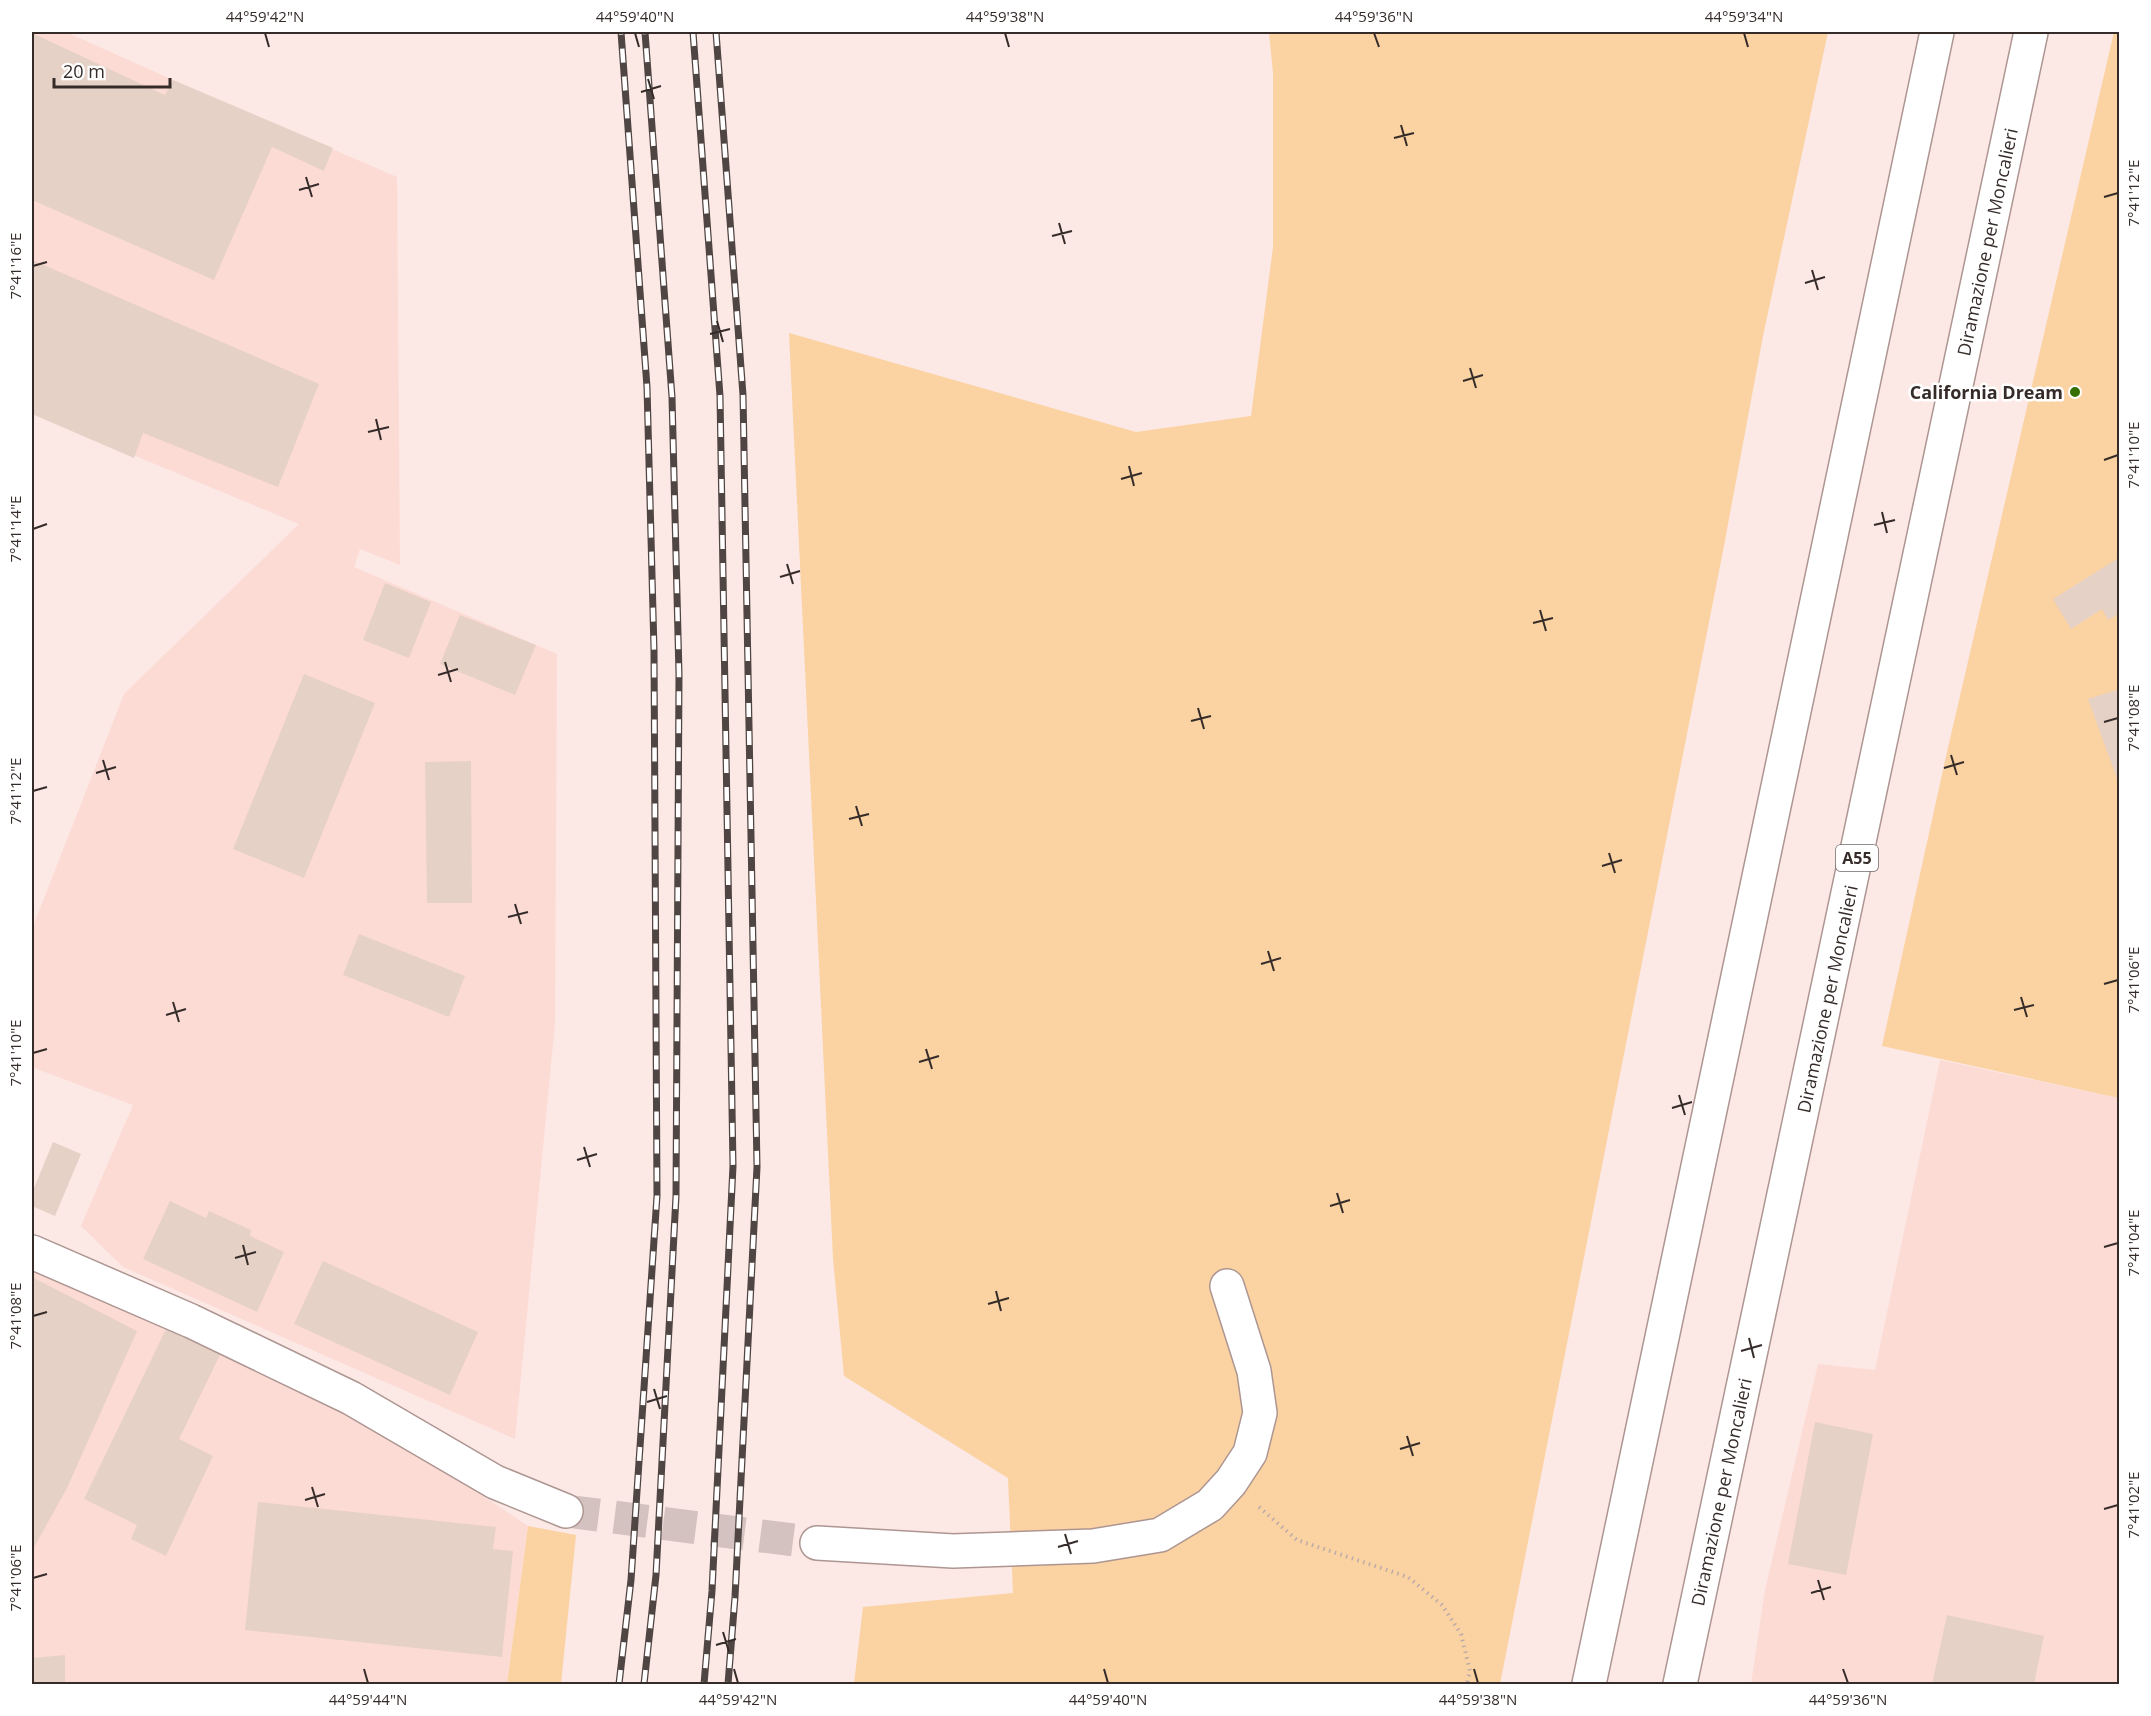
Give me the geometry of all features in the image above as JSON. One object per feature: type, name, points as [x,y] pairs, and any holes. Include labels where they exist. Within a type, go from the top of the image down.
[{"type":"main road","points":[[1588,1684],[1937,32]]},
{"type":"main road","name":"Diramazione per Moncalieri","points":[[1680,1684],[2031,32]]},
{"type":"main road","points":[[32,1252],[191,1321],[341,1393],[495,1482],[566,1511]]},
{"type":"main road","points":[[817,1543],[953,1551],[1093,1546],[1160,1535],[1210,1505],[1231,1482],[1250,1453],[1260,1413],[1254,1371],[1227,1286]]},
{"type":"path","points":[[1231,1482],[1297,1540],[1408,1577],[1442,1605],[1461,1634],[1470,1671],[1467,1684]]},
{"type":"shaded area","points":[[32,32],[66,32],[397,177],[400,565],[360,549],[354,567],[557,654],[555,1023],[515,1439],[123,1267],[81,1226],[133,1105],[34,1068],[32,1061],[32,929],[124,694],[299,524],[32,413]]},
{"type":"shaded area","points":[[1269,32],[1828,32],[1763,336],[1723,551],[1500,1684],[854,1684],[863,1607],[1013,1593],[1008,1478],[844,1376],[833,1258],[789,333],[1136,432],[1251,416],[1273,247],[1273,73]]},
{"type":"shaded area","name":"California Dream","points":[[2114,32],[2119,32],[2119,1098],[1882,1046],[1947,752]]},
{"type":"shaded area","points":[[1940,1060],[2119,1098],[2119,1684],[1751,1684],[1765,1590],[1818,1364],[1875,1370]]},
{"type":"shaded area","points":[[32,1269],[380,1427],[528,1526],[507,1684],[32,1684]]},
{"type":"shaded area","points":[[528,1526],[576,1535],[561,1684],[507,1684]]},
{"type":"building","points":[[32,33],[165,95],[173,80],[333,148],[324,171],[272,147],[214,280],[32,200]]},
{"type":"building","points":[[32,260],[319,384],[278,487],[143,433],[134,458],[32,414]]},
{"type":"building","points":[[2120,557],[2120,613],[2108,620],[2102,609],[2071,629],[2053,599]]},
{"type":"building","points":[[385,583],[431,602],[409,658],[363,640]]},
{"type":"building","points":[[460,615],[536,645],[515,695],[440,664]]},
{"type":"building","points":[[304,674],[375,703],[304,878],[233,849]]},
{"type":"building","points":[[2120,689],[2120,784],[2119,784],[2088,699]]},
{"type":"building","points":[[471,761],[472,903],[427,903],[425,762]]},
{"type":"building","points":[[359,934],[465,976],[449,1017],[343,975]]},
{"type":"building","points":[[53,1142],[81,1154],[55,1216],[32,1206],[32,1193]]},
{"type":"building","points":[[170,1201],[206,1218],[209,1211],[251,1230],[250,1236],[284,1252],[257,1312],[143,1259]]},
{"type":"building","points":[[323,1261],[478,1332],[450,1395],[294,1324]]},
{"type":"building","points":[[32,1277],[137,1331],[67,1488],[32,1551]]},
{"type":"building","points":[[166,1329],[220,1355],[179,1439],[213,1456],[166,1556],[131,1539],[137,1525],[84,1499]]},
{"type":"building","points":[[1815,1422],[1873,1434],[1846,1575],[1788,1564]]},
{"type":"building","points":[[258,1502],[496,1527],[493,1549],[513,1551],[502,1657],[245,1630]]},
{"type":"building","points":[[1947,1615],[2044,1636],[2034,1684],[1932,1684]]},
{"type":"building","points":[[65,1655],[65,1684],[32,1684],[32,1658]]},
{"type":"tunnel","points":[[566,1511],[817,1543]]},
{"type":"railway","points":[[619,1684],[631,1580],[657,1196],[654,650],[647,387],[621,32]]},
{"type":"railway","points":[[644,1684],[656,1575],[676,1196],[679,674],[672,397],[645,32]]},
{"type":"railway","points":[[693,32],[720,396],[733,1166],[712,1591],[704,1684]]},
{"type":"railway","points":[[716,32],[743,395],[757,1167],[735,1597],[728,1684]]},
{"type":"place","name":"California Dream","points":[[2075,392]]}]
